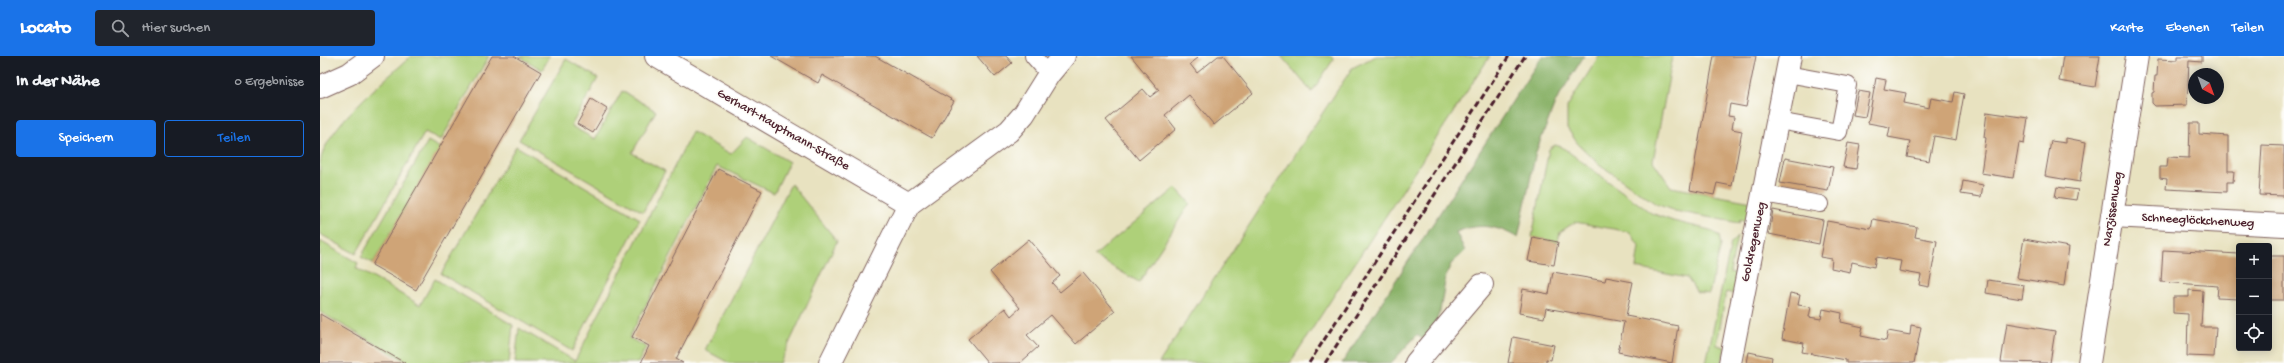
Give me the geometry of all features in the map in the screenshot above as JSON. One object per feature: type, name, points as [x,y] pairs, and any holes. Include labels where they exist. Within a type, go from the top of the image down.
[{"type":"street","points":[[320,87],[349,74],[373,56]]},
{"type":"street","name":"Gerhart-Hauptmann-Straße","points":[[656,56],[909,204]]},
{"type":"street","points":[[830,363],[909,204],[1009,131],[1024,114],[1049,74],[1064,56]]},
{"type":"street","name":"Narzissenweg","points":[[2090,363],[2138,56]]},
{"type":"street","name":"Goldregenweg","points":[[1730,363],[1754,233],[1764,194],[1789,65]]},
{"type":"street","name":"Schneeglöckchenweg","points":[[2112,216],[2284,225]]},
{"type":"street","points":[[1418,362],[1482,285]]},
{"type":"lane","points":[[1033,56],[1049,74]]},
{"type":"lane","name":"Goldregenweg","points":[[1778,121],[1839,132],[1841,124],[1848,85],[1789,65]]},
{"type":"lane","points":[[1764,194],[1820,204]]},
{"type":"green space","points":[[411,56],[489,56],[441,140],[425,132],[356,254],[320,234],[320,164],[324,150],[332,135],[344,120],[372,91]]},
{"type":"green space","points":[[519,56],[550,56],[542,70]]},
{"type":"green space","points":[[1281,56],[1332,56],[1333,60],[1312,92]]},
{"type":"green space","points":[[1376,56],[1490,56],[1290,363],[1159,363],[1352,68]]},
{"type":"green space","points":[[1542,56],[1584,56],[1556,101],[1536,152],[1518,238],[1502,230],[1487,227],[1472,227],[1456,232],[1465,251],[1451,264],[1446,276],[1440,311],[1433,329],[1425,341],[1417,335],[1391,363],[1342,363]]},
{"type":"green space","points":[[1599,56],[1673,56],[1653,161],[1671,187],[1752,202],[1748,222],[1740,220],[1739,223],[1675,211],[1656,204],[1599,164],[1578,144],[1567,128],[1567,107]]},
{"type":"green space","points":[[566,59],[598,78],[571,126],[595,139],[622,91],[656,111],[632,153],[665,171],[643,212],[519,140]]},
{"type":"green space","points":[[692,132],[731,154],[747,137],[789,162],[774,193],[717,166],[629,338],[646,347],[638,363],[515,363],[519,328],[575,361]]},
{"type":"green space","points":[[428,141],[440,148],[373,263],[361,257]]},
{"type":"green space","points":[[1555,145],[1562,147],[1651,213],[1673,221],[1710,230],[1719,236],[1721,245],[1709,294],[1697,292],[1687,278],[1636,268],[1639,246],[1630,232],[1575,222],[1560,232],[1558,242],[1532,237],[1549,149]]},
{"type":"green space","points":[[516,146],[640,219],[572,351],[441,274]]},
{"type":"green space","points":[[791,184],[837,241],[780,363],[729,363],[705,350]]},
{"type":"green space","points":[[1176,188],[1190,203],[1139,282],[1094,256]]},
{"type":"green space","points":[[1737,237],[1730,272],[1738,274],[1735,294],[1726,292],[1717,345],[1725,347],[1722,363],[1706,363],[1731,243]]},
{"type":"green space","points":[[320,241],[358,263],[356,268],[420,305],[435,279],[513,325],[509,363],[409,363],[320,312]]},
{"type":"building","points":[[492,56],[514,56],[541,72],[416,290],[372,265]]},
{"type":"building","points":[[771,56],[875,56],[954,101],[932,138],[822,75],[818,83]]},
{"type":"building","points":[[977,56],[1006,56],[1012,63],[995,77]]},
{"type":"building","points":[[1131,56],[1196,56],[1198,58],[1190,64],[1197,73],[1218,56],[1223,56],[1253,93],[1214,125],[1189,95],[1165,115],[1176,129],[1139,160],[1106,120],[1143,89],[1150,97],[1159,90]]},
{"type":"building","points":[[1714,56],[1756,56],[1746,107],[1730,104],[1728,116],[1734,117],[1732,129],[1742,131],[1732,186],[1717,183],[1714,195],[1690,190]]},
{"type":"building","points":[[2063,56],[2100,56],[2095,87],[2059,81]]},
{"type":"building","points":[[2178,56],[2202,56],[2202,62],[2189,61],[2187,105],[2155,106],[2152,103],[2152,93],[2154,92],[2155,76],[2157,76],[2158,59],[2178,60]]},
{"type":"building","points":[[1876,78],[1886,80],[1884,89],[1906,93],[1904,103],[1929,108],[1931,98],[1953,102],[1955,92],[1964,94],[1956,140],[1934,136],[1929,161],[1907,157],[1910,141],[1888,137],[1890,127],[1868,123]]},
{"type":"building","points":[[1858,91],[1870,93],[1865,117],[1853,115]]},
{"type":"building","points":[[591,99],[607,109],[593,133],[577,124]]},
{"type":"building","points":[[1987,112],[2028,118],[2024,144],[2019,143],[2013,178],[1981,173],[1986,138],[1984,137]]},
{"type":"building","points":[[2190,123],[2199,123],[2199,134],[2228,136],[2228,171],[2234,171],[2233,182],[2227,182],[2227,192],[2166,189],[2167,179],[2160,178],[2160,167],[2167,167],[2168,157],[2189,158]]},
{"type":"building","points":[[2066,138],[2086,142],[2080,182],[2045,176],[2051,141],[2066,143]]},
{"type":"building","points":[[1848,143],[1860,145],[1856,169],[1843,167]]},
{"type":"building","points":[[2262,145],[2284,146],[2284,196],[2259,195]]},
{"type":"building","points":[[1785,158],[1833,167],[1828,191],[1780,183]]},
{"type":"building","points":[[718,169],[762,191],[676,359],[683,363],[641,363],[649,346],[632,337]]},
{"type":"building","points":[[1963,181],[1983,185],[1981,197],[1961,194]]},
{"type":"building","points":[[2057,187],[2078,190],[2076,200],[2055,197]]},
{"type":"building","points":[[1773,210],[1823,220],[1819,244],[1769,234]]},
{"type":"building","points":[[1873,219],[1917,227],[1915,237],[1937,241],[1929,287],[1919,285],[1921,275],[1899,271],[1901,261],[1876,257],[1874,267],[1852,262],[1850,272],[1831,268],[1832,259],[1820,257],[1827,221],[1871,229]]},
{"type":"building","points":[[1533,237],[1558,242],[1554,265],[1528,261]]},
{"type":"building","points":[[1029,239],[1060,276],[1052,283],[1060,292],[1083,273],[1115,311],[1076,344],[1051,315],[1027,335],[1038,347],[1020,363],[988,363],[968,339],[1005,308],[1011,316],[1020,308],[990,272]]},
{"type":"building","points":[[2024,239],[2069,247],[2064,286],[2017,278]]},
{"type":"building","points":[[2163,250],[2236,254],[2236,299],[2217,298],[2218,286],[2161,282]]},
{"type":"building","points":[[2272,256],[2284,256],[2284,300],[2272,300]]},
{"type":"building","points":[[1553,272],[1605,281],[1606,277],[1633,282],[1626,316],[1678,326],[1672,363],[1618,352],[1624,322],[1546,308],[1544,318],[1519,313],[1523,289],[1549,294]]},
{"type":"building","points":[[1988,280],[2024,285],[2022,299],[1986,293]]},
{"type":"building","points":[[2189,290],[2203,291],[2201,327],[2216,327],[2214,357],[2187,356],[2188,314],[2173,313],[2173,297],[2189,297]]},
{"type":"building","points":[[1790,293],[1800,295],[1798,305],[1811,307],[1809,317],[1821,319],[1823,309],[1842,313],[1841,322],[1863,327],[1861,336],[1886,341],[1888,331],[1910,335],[1911,325],[1921,327],[1914,363],[1846,363],[1846,360],[1802,352],[1804,343],[1782,339]]},
{"type":"building","points":[[320,314],[405,363],[320,363]]},
{"type":"building","points":[[2007,323],[2055,331],[2050,363],[2001,362]]},
{"type":"building","points":[[1513,337],[1554,345],[1551,360],[1546,359],[1546,363],[1508,363]]},
{"type":"building","points":[[1749,352],[1772,357],[1771,363],[1747,363]]},
{"type":"railway","points":[[1309,363],[1509,56]]},
{"type":"railway","points":[[1325,363],[1525,56]]}]
